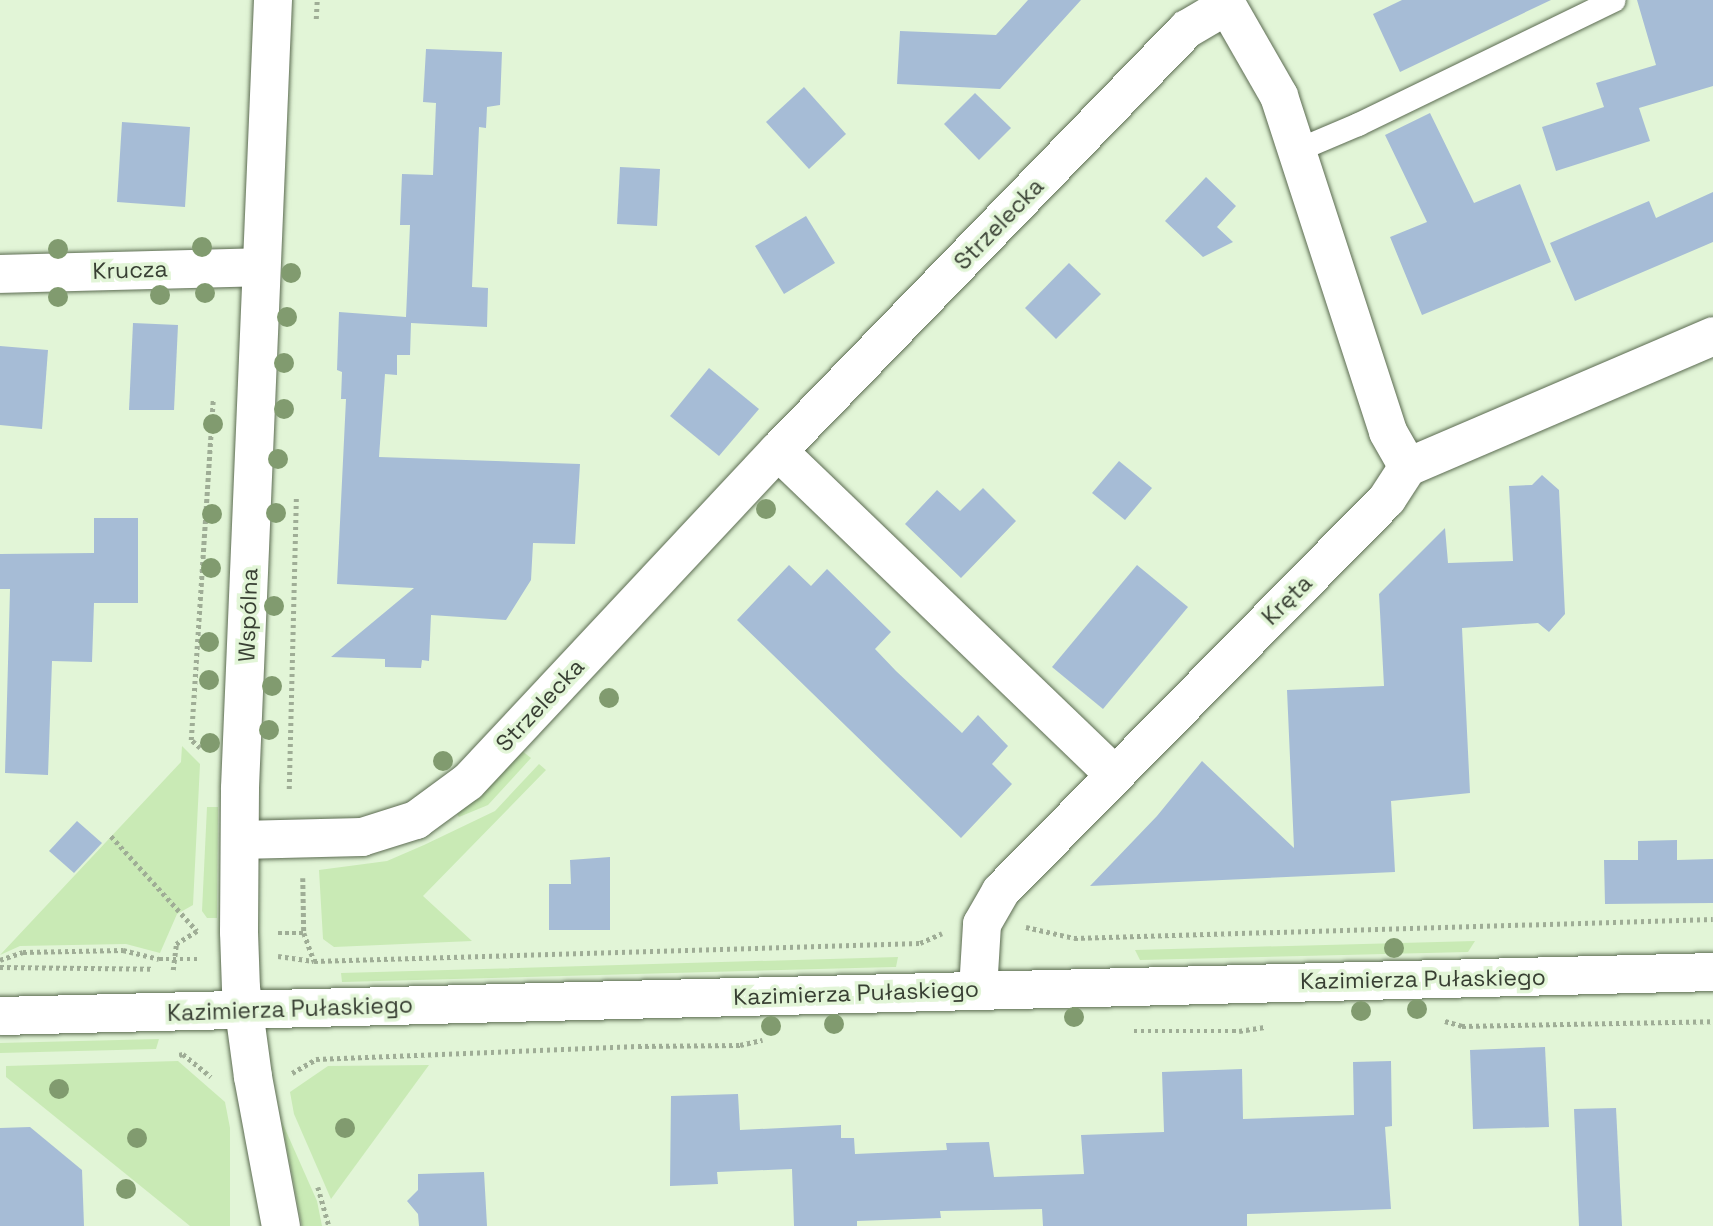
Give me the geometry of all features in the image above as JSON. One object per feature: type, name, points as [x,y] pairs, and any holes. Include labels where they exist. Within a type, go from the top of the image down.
[{"type":"street","name":"Wspólna","points":[[273,0],[259,267],[240,840],[240,951],[244,1011],[281,1226]]},
{"type":"street","name":"Strzelecka","points":[[240,840],[362,837],[416,820],[468,782],[778,451],[1187,29],[1225,3],[1279,96],[1299,149],[1388,432],[1408,467]]},
{"type":"street","name":"Krucza","points":[[0,274],[259,267]]},
{"type":"street","points":[[1408,467],[1713,336]]},
{"type":"street","points":[[778,451],[1115,775]]},
{"type":"street","name":"Kręta","points":[[978,990],[982,924],[996,899],[1387,499],[1408,467]]},
{"type":"street","name":"Kazimierza Pułaskiego","points":[[0,1016],[1713,972]]},
{"type":"lane","points":[[1299,149],[1358,124],[1613,0]]},
{"type":"path","points":[[316,27],[317,0]]},
{"type":"path","points":[[206,752],[191,740],[213,396]]},
{"type":"path","points":[[289,789],[296,491]]},
{"type":"path","points":[[0,967],[136,967],[173,974],[176,944],[197,931],[111,836]]},
{"type":"path","points":[[303,866],[304,933],[314,961]]},
{"type":"path","points":[[1023,926],[1074,938],[1713,919]]},
{"type":"path","points":[[269,932],[304,933]]},
{"type":"path","points":[[269,953],[314,961],[920,943],[943,932]]},
{"type":"path","points":[[1058,948],[1061,935]]},
{"type":"path","points":[[0,960],[23,952],[123,950],[173,961],[195,961],[206,956]]},
{"type":"path","points":[[1438,1020],[1462,1026],[1713,1021]]},
{"type":"path","points":[[1122,1030],[1240,1031],[1275,1026]]},
{"type":"path","points":[[282,1074],[289,1074],[316,1059],[638,1046],[740,1045],[765,1039]]},
{"type":"path","points":[[174,1046],[175,1055],[183,1054],[218,1082]]},
{"type":"green space","points":[[182,746],[200,764],[193,905],[177,914],[160,953],[126,944],[20,946],[0,955],[181,762]]},
{"type":"green space","points":[[521,750],[531,758],[488,805],[459,817],[457,814]]},
{"type":"green space","points":[[539,764],[546,770],[423,896],[472,941],[334,947],[323,939],[319,870],[387,861],[495,811]]},
{"type":"green space","points":[[207,807],[218,807],[217,918],[207,918],[202,911]]},
{"type":"green space","points":[[1475,941],[1468,952],[1140,960],[1135,950]]},
{"type":"green space","points":[[898,957],[896,967],[342,982],[341,973]]},
{"type":"green space","points":[[159,1039],[156,1049],[0,1053],[0,1043]]},
{"type":"green space","points":[[178,1061],[225,1102],[230,1128],[230,1226],[190,1226],[6,1077],[6,1066]]},
{"type":"green space","points":[[429,1065],[331,1199],[294,1114],[290,1092],[328,1066]]},
{"type":"green space","points":[[282,1122],[317,1201],[322,1226],[302,1226]]},
{"type":"building","points":[[1028,0],[1081,0],[1000,89],[897,84],[900,31],[996,35]]},
{"type":"building","points":[[1402,0],[1551,0],[1400,72],[1373,14]]},
{"type":"building","points":[[1637,0],[1713,0],[1713,86],[1639,108],[1650,141],[1556,171],[1542,127],[1604,107],[1596,83],[1656,65]]},
{"type":"building","points":[[426,49],[502,52],[500,105],[487,107],[486,128],[479,127],[472,287],[488,288],[487,327],[411,323],[410,355],[397,355],[397,375],[385,374],[379,457],[580,464],[575,544],[533,543],[531,580],[506,620],[431,615],[429,661],[422,660],[421,668],[385,667],[385,659],[331,657],[414,588],[337,584],[346,399],[341,399],[342,372],[337,370],[339,312],[406,317],[410,225],[400,225],[402,174],[433,175],[436,103],[423,102]]},
{"type":"building","points":[[804,87],[846,134],[809,169],[766,122]]},
{"type":"building","points":[[975,93],[1011,128],[979,160],[944,124]]},
{"type":"building","points":[[1430,113],[1474,203],[1520,184],[1551,262],[1422,315],[1390,237],[1427,222],[1385,135]]},
{"type":"building","points":[[122,122],[190,127],[185,207],[117,202]]},
{"type":"building","points":[[620,167],[660,169],[657,226],[617,224]]},
{"type":"building","points":[[1206,177],[1236,206],[1217,227],[1233,242],[1203,257],[1165,221]]},
{"type":"building","points":[[1713,192],[1713,242],[1575,301],[1550,243],[1649,201],[1656,218]]},
{"type":"building","points":[[806,216],[835,263],[784,294],[755,246]]},
{"type":"building","points":[[1069,263],[1101,294],[1056,339],[1025,308]]},
{"type":"building","points":[[133,323],[178,325],[174,410],[129,410]]},
{"type":"building","points":[[0,346],[48,350],[42,429],[0,425]]},
{"type":"building","points":[[709,368],[759,409],[719,456],[670,416]]},
{"type":"building","points":[[1119,461],[1152,488],[1125,520],[1092,493]]},
{"type":"building","points":[[1542,475],[1559,490],[1565,614],[1549,632],[1538,623],[1462,628],[1470,793],[1391,801],[1395,872],[1090,886],[1157,816],[1202,761],[1294,848],[1287,690],[1384,686],[1379,594],[1445,528],[1448,563],[1513,561],[1509,486],[1532,485]]},
{"type":"building","points":[[983,488],[1016,521],[961,578],[905,524],[937,490],[960,511]]},
{"type":"building","points":[[94,518],[138,518],[138,603],[94,603],[92,662],[52,661],[48,775],[5,773],[10,589],[0,589],[0,554],[94,553]]},
{"type":"building","points":[[789,565],[811,586],[827,569],[891,632],[875,649],[896,671],[962,733],[978,715],[1008,746],[992,764],[1012,784],[961,838],[737,620]]},
{"type":"building","points":[[1137,565],[1188,607],[1103,709],[1052,667]]},
{"type":"building","points":[[77,821],[102,843],[74,873],[49,851]]},
{"type":"building","points":[[1677,840],[1677,860],[1713,859],[1713,903],[1605,904],[1604,860],[1638,860],[1638,841]]},
{"type":"building","points":[[610,857],[610,930],[549,930],[549,884],[571,884],[570,860]]},
{"type":"building","points":[[1545,1047],[1549,1127],[1473,1129],[1470,1050]]},
{"type":"building","points":[[1391,1061],[1392,1126],[1385,1127],[1391,1209],[1247,1214],[1247,1226],[1043,1226],[1042,1209],[940,1211],[941,1218],[857,1221],[857,1226],[794,1226],[792,1169],[717,1172],[718,1184],[670,1186],[671,1096],[738,1094],[740,1130],[841,1125],[841,1138],[854,1138],[855,1154],[947,1150],[946,1143],[989,1142],[994,1177],[1084,1174],[1081,1135],[1164,1132],[1162,1072],[1242,1069],[1243,1119],[1354,1115],[1353,1062]]},
{"type":"building","points":[[1616,1108],[1622,1226],[1579,1226],[1574,1109]]},
{"type":"building","points":[[30,1127],[82,1170],[84,1226],[0,1226],[0,1128]]},
{"type":"building","points":[[484,1172],[487,1226],[419,1226],[418,1214],[407,1201],[418,1190],[418,1174]]}]
